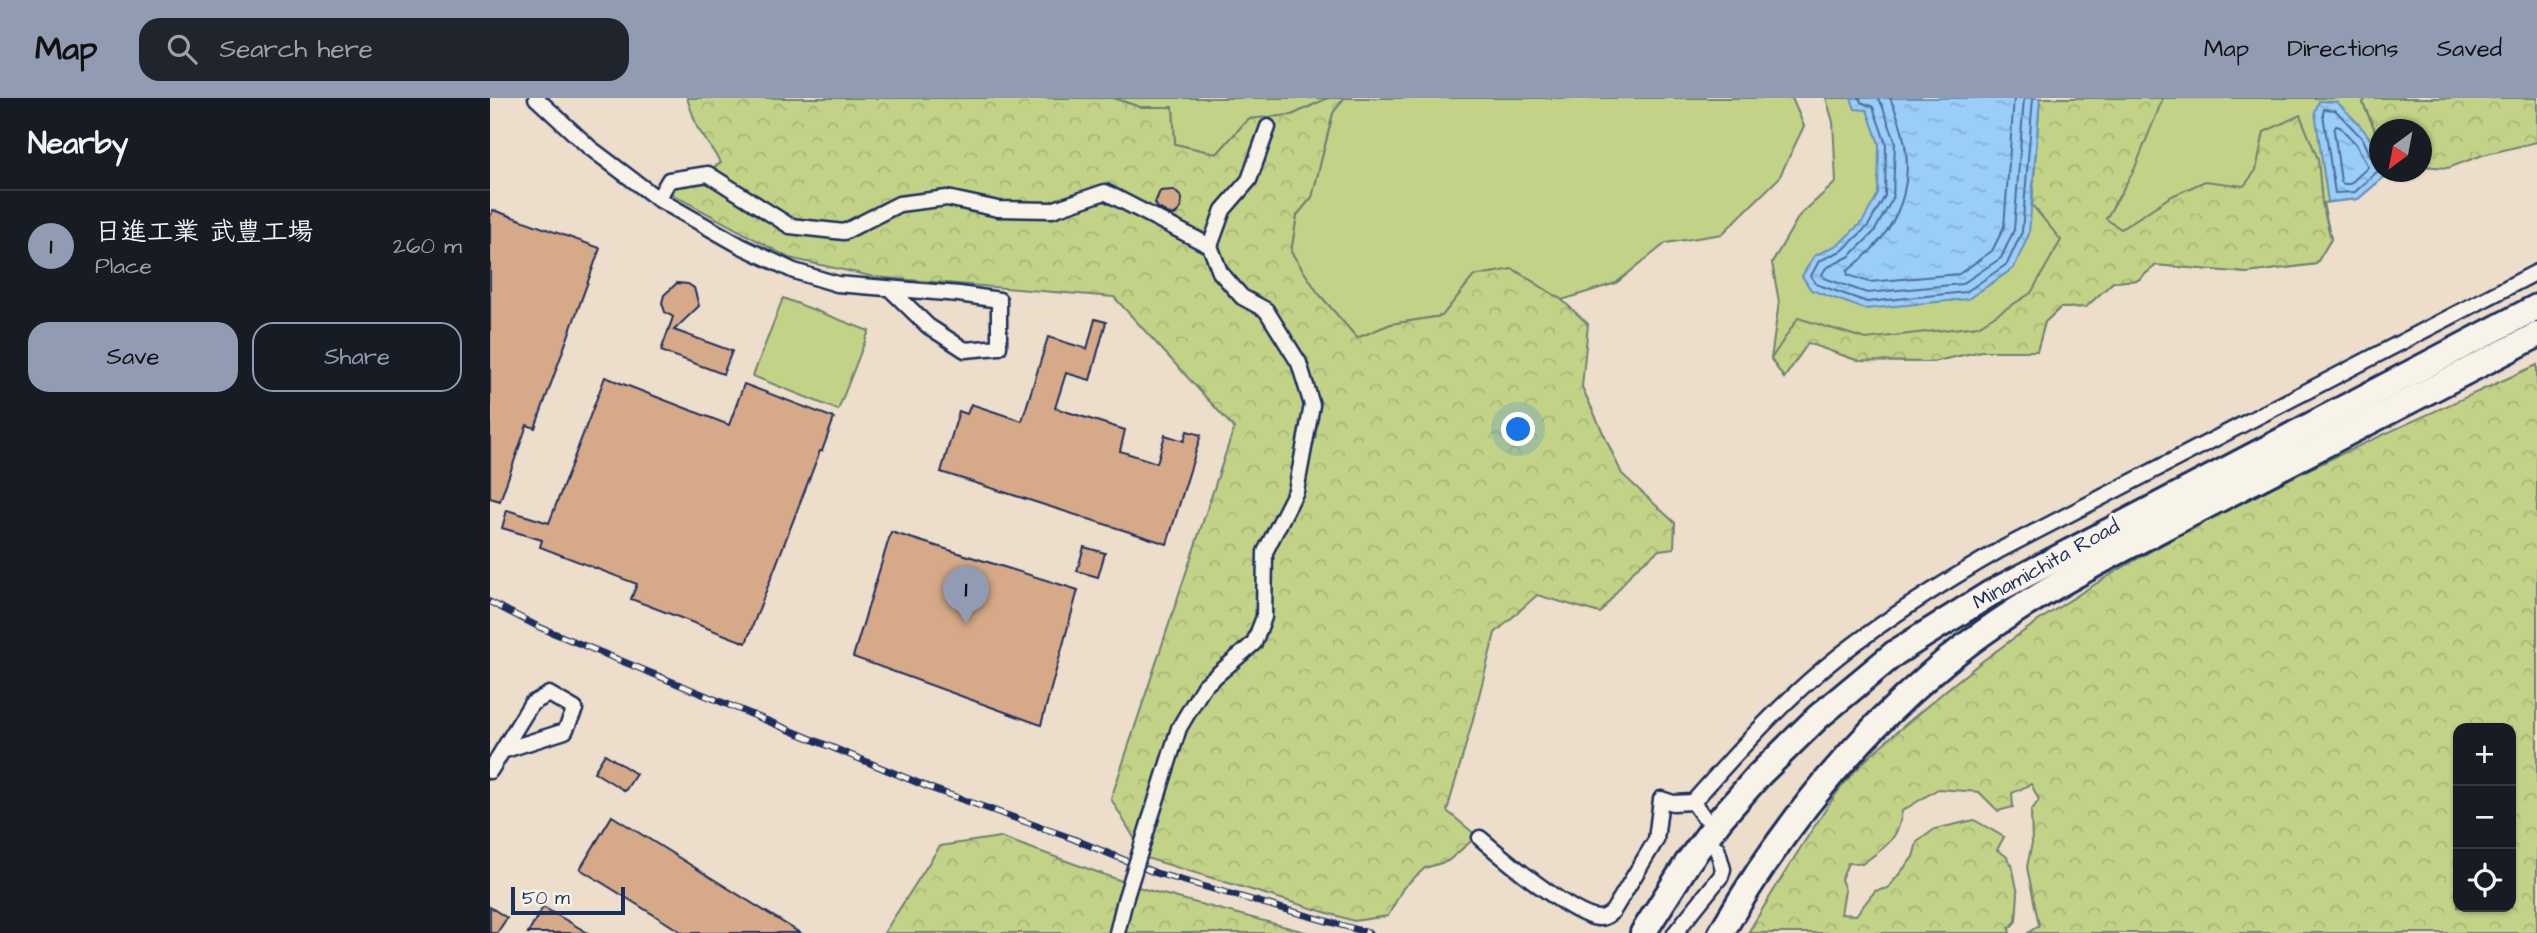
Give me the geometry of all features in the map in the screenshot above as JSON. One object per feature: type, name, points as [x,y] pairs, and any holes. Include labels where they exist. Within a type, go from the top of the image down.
[{"type":"highway","name":"Minamichita Road","points":[[1643,933],[1688,862],[1721,818],[1759,775],[1818,717],[1895,653],[1991,593],[2537,307]]},
{"type":"highway","name":"Minamichita Road","points":[[1721,933],[1753,877],[1818,788],[1892,709],[1935,670],[1979,637],[2085,568],[2537,335]]},
{"type":"street","points":[[536,98],[589,147],[658,199],[741,246],[794,271],[837,284],[959,293],[999,300],[999,347],[965,350],[928,326],[890,289]]},
{"type":"street","points":[[1117,933],[1179,728],[1204,686],[1254,643],[1264,617],[1265,552],[1296,491],[1312,405],[1299,363],[1265,310],[1242,297],[1220,272],[1210,246],[1223,210],[1249,180],[1268,127]]},
{"type":"street","points":[[658,199],[669,180],[708,174],[790,226],[844,232],[899,205],[947,198],[998,209],[1052,210],[1105,192],[1210,246]]},
{"type":"street","points":[[1480,838],[1516,870],[1544,889],[1587,915],[1598,919],[1606,917],[1614,911],[1649,854],[1659,828],[1661,799],[1673,803],[1693,802],[1748,741],[1808,682],[1883,623],[1941,584],[2048,524],[2537,272]]},
{"type":"street","points":[[490,771],[502,751],[531,704],[549,694],[575,709],[565,731],[502,751]]},
{"type":"street","points":[[1693,802],[1703,816]]},
{"type":"street","points":[[1675,933],[1721,876],[1723,869],[1717,848]]},
{"type":"green space","points":[[687,98],[1113,98],[1140,107],[1173,107],[1175,144],[1217,154],[1248,119],[1292,115],[1328,98],[1344,98],[1333,113],[1312,197],[1297,215],[1291,252],[1318,293],[1357,338],[1391,324],[1442,316],[1474,276],[1513,269],[1562,300],[1588,324],[1582,387],[1622,474],[1675,523],[1674,548],[1659,550],[1633,571],[1600,613],[1537,595],[1495,633],[1447,811],[1477,836],[1448,861],[1425,868],[1403,888],[1388,916],[1354,921],[1146,858],[1111,799],[1234,428],[1114,297],[875,277],[789,258],[668,192],[721,163],[697,127]]},
{"type":"green space","points":[[1113,98],[1328,98],[1292,115],[1248,119],[1217,154],[1175,144],[1173,107],[1140,107]]},
{"type":"green space","points":[[1344,98],[1792,98],[1804,126],[1779,178],[1722,234],[1666,243],[1616,283],[1562,300],[1513,269],[1474,276],[1442,316],[1391,324],[1357,338],[1318,293],[1291,252],[1297,215],[1312,197],[1333,113]]},
{"type":"green space","points":[[1826,98],[2366,98],[2363,103],[2370,119],[2369,182],[2378,182],[2358,199],[2323,203],[2331,239],[2316,264],[2247,273],[2156,265],[2138,280],[2113,282],[2086,307],[2060,308],[2045,322],[2037,351],[1981,351],[1932,362],[1859,361],[1808,343],[1784,378],[1771,359],[1779,302],[1772,263],[1799,216],[1836,182],[1833,122]]},
{"type":"green space","points":[[2040,98],[2163,98],[2134,170],[2106,219],[2121,229],[2170,197],[2205,181],[2244,186],[2256,170],[2264,132],[2300,115],[2318,159],[2322,203],[2331,239],[2316,264],[2247,273],[2156,265],[2138,280],[2113,282],[2086,307],[2060,308],[2045,322],[2037,351],[1981,351],[1932,362],[1859,361],[1808,343],[1784,378],[1771,359],[1798,318],[1866,339],[1978,326],[2031,293],[2061,240],[2032,205]]},
{"type":"green space","points":[[2366,98],[2537,98],[2537,142],[2483,155],[2448,168],[2432,167],[2432,119],[2370,119],[2363,103]]},
{"type":"green space","points":[[783,298],[869,331],[838,410],[753,376]]},
{"type":"green space","points":[[2537,365],[2537,933],[2028,933],[2039,925],[2027,867],[2032,843],[2031,811],[2039,800],[2031,784],[2012,793],[2013,807],[1998,811],[1979,792],[1938,789],[1902,811],[1898,829],[1889,842],[1862,864],[1848,863],[1841,879],[1845,890],[1841,914],[1856,915],[1875,891],[1888,888],[1913,857],[1917,842],[1935,829],[1974,820],[2004,837],[1997,850],[2006,856],[2012,865],[2018,894],[2016,921],[2009,929],[2010,933],[1748,933],[1812,830],[1851,775],[1893,735],[1994,652],[2066,602],[2141,556],[2219,514],[2377,437]]},
{"type":"green space","points":[[1000,837],[1144,889],[1309,933],[884,933],[940,846]]},
{"type":"water","points":[[1851,98],[2040,98],[2029,234],[2014,268],[1968,299],[1865,309],[1811,290],[1802,276],[1814,256],[1839,244],[1863,221],[1878,194],[1879,144],[1867,110],[1855,109]]},
{"type":"water","points":[[2319,101],[2337,102],[2369,138],[2369,182],[2378,182],[2358,199],[2328,202],[2315,112]]},
{"type":"building","points":[[1174,190],[1182,198],[1181,208],[1175,215],[1171,215],[1158,208],[1155,203],[1160,191]]},
{"type":"building","points":[[493,210],[600,248],[535,428],[527,425],[500,501],[490,498],[490,218]]},
{"type":"building","points":[[677,283],[688,284],[694,288],[699,306],[674,330],[732,351],[723,374],[661,351],[673,317],[665,312],[662,303],[664,295]]},
{"type":"building","points":[[1095,319],[1106,322],[1090,380],[1066,373],[1055,408],[1125,430],[1120,451],[1157,463],[1165,435],[1184,441],[1187,431],[1201,435],[1167,544],[941,472],[959,411],[967,414],[971,404],[1022,421],[1048,337],[1087,349]]},
{"type":"building","points":[[605,377],[729,425],[744,384],[834,418],[746,643],[631,599],[637,584],[540,547],[542,540],[502,528],[507,510],[549,523]]},
{"type":"building","points":[[891,532],[1078,590],[1041,725],[853,657]]},
{"type":"building","points":[[1084,547],[1105,553],[1098,577],[1077,571]]},
{"type":"building","points":[[605,754],[636,774],[625,791],[594,772]]},
{"type":"building","points":[[612,816],[800,933],[683,933],[580,869]]},
{"type":"building","points":[[490,907],[507,918],[497,933],[490,933]]},
{"type":"building","points":[[543,907],[564,919],[588,933],[528,933]]},
{"type":"railway","points":[[490,602],[539,627],[933,789],[1071,838],[1156,873],[1369,933]]},
{"type":"place","name":"日進工業 武豊工場","points":[[966,624]]}]
